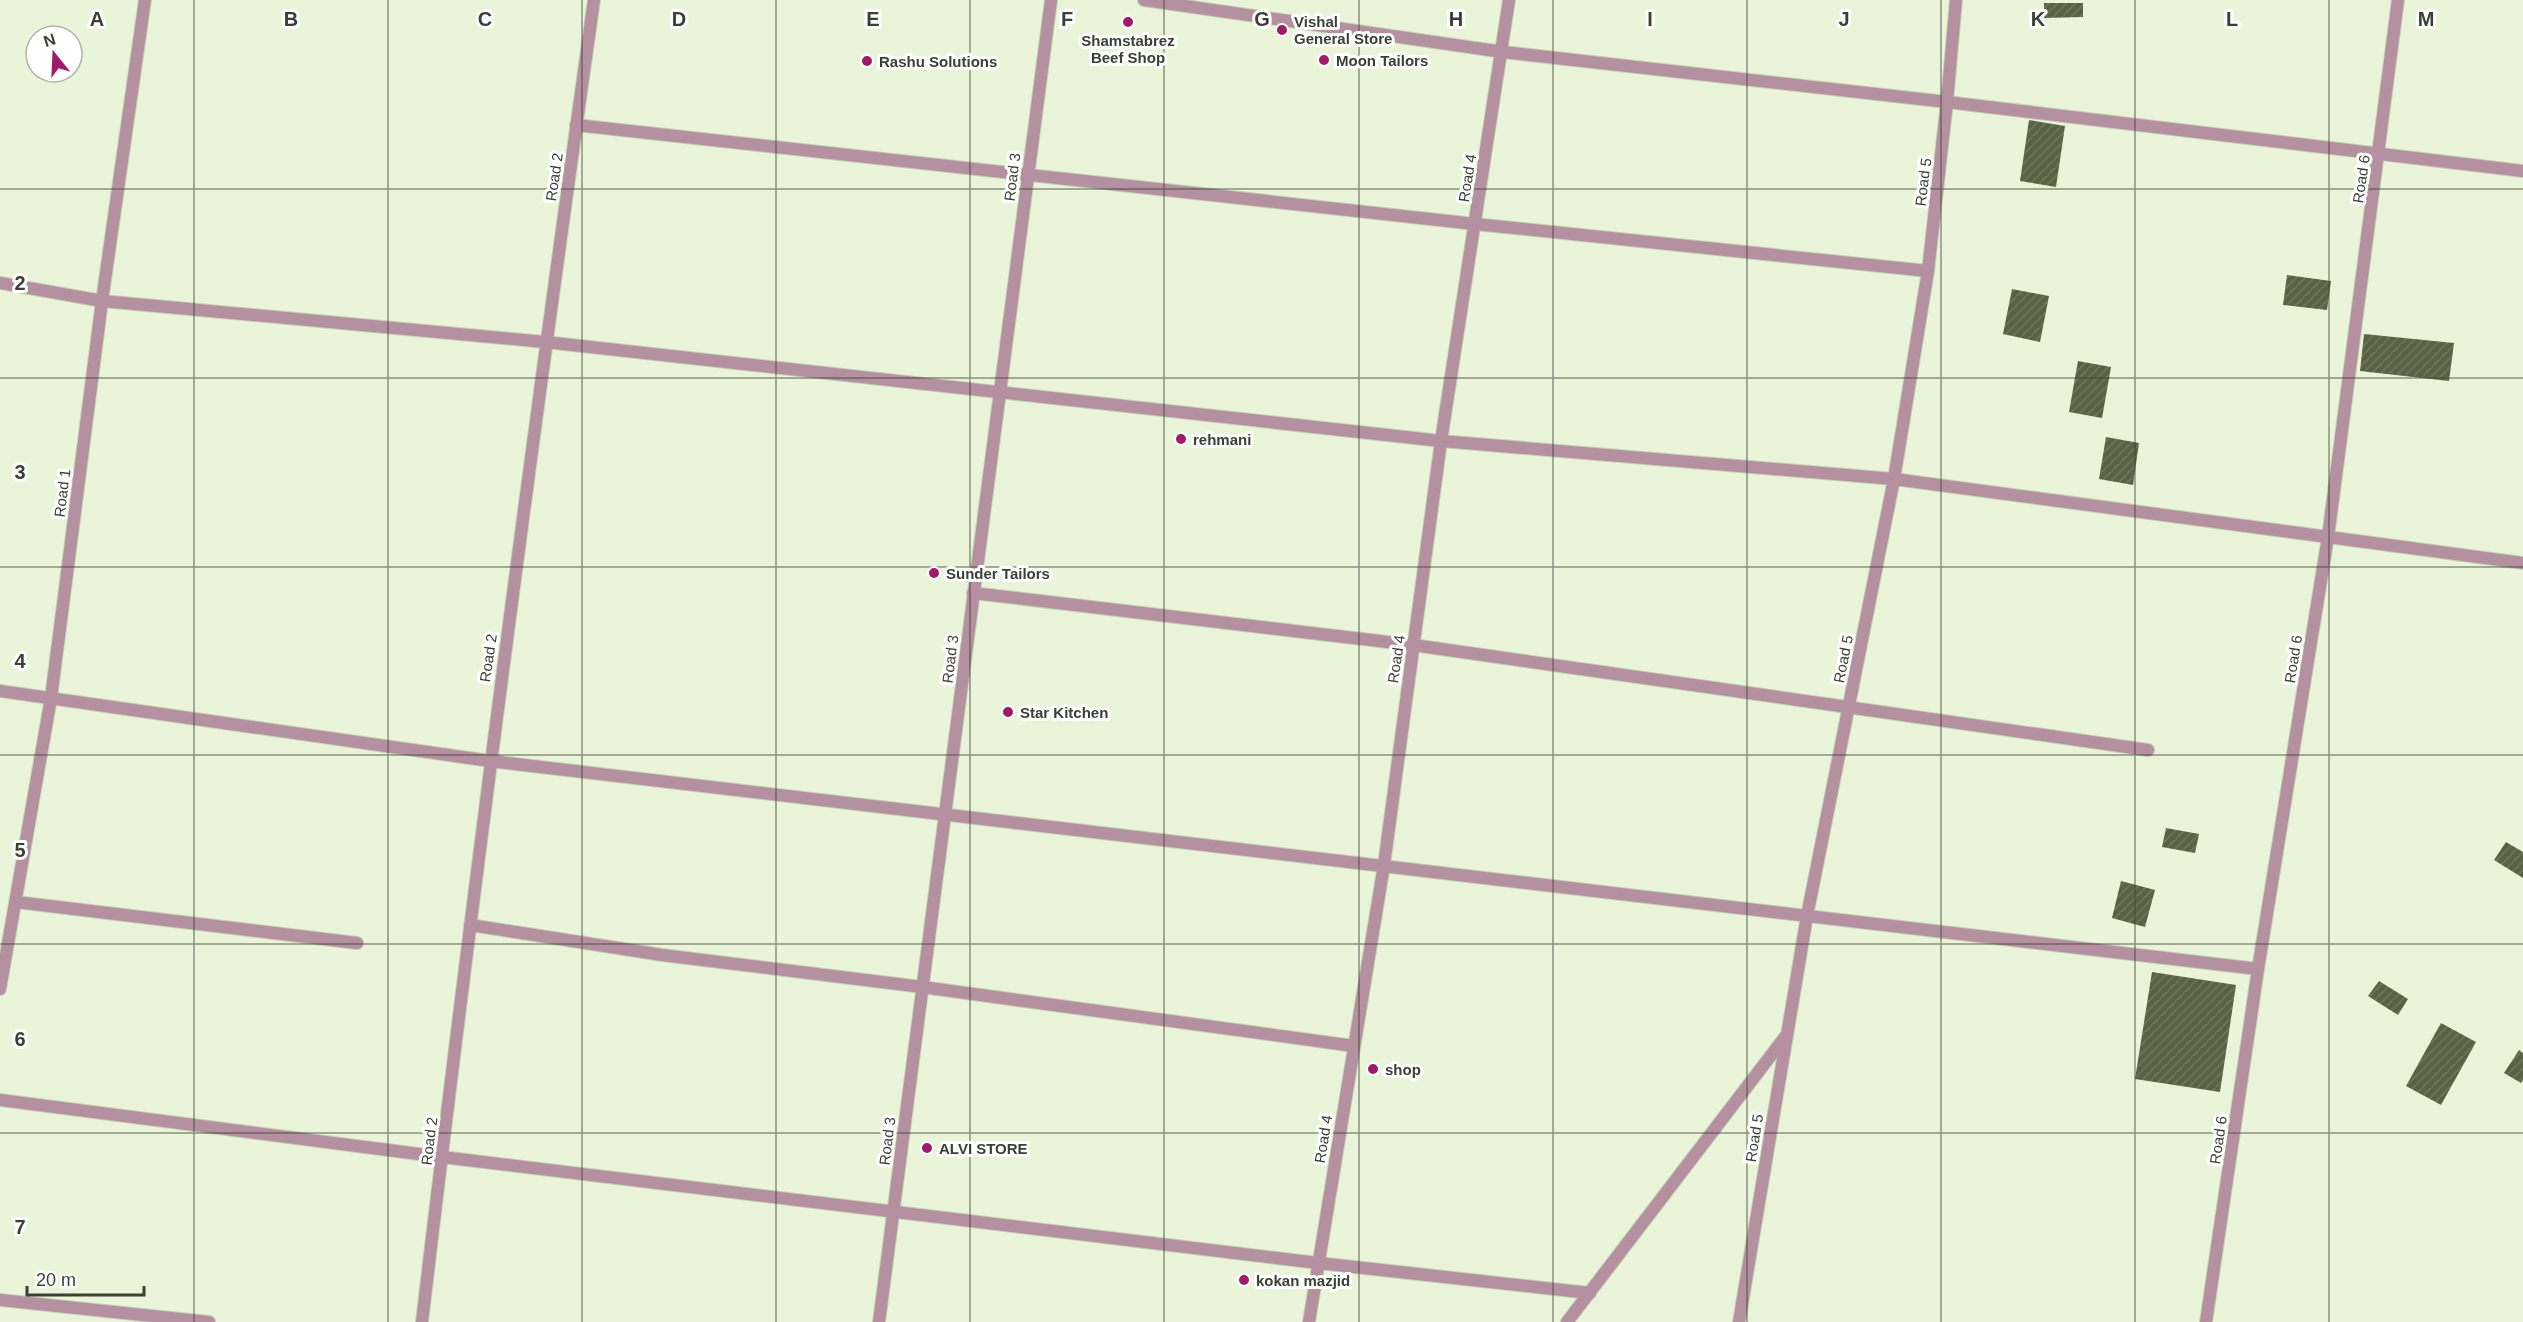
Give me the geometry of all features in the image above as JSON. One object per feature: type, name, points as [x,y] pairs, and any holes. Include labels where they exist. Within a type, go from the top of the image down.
[{"type":"street","name":"Road 1","points":[[0,989],[51,698],[102,302],[145,0]]},
{"type":"street","name":"Road 2","points":[[422,1322],[490,761],[545,342],[594,0]]},
{"type":"street","name":"Road 3","points":[[879,1322],[1051,0]]},
{"type":"street","points":[[1144,0],[1503,52],[2523,171]]},
{"type":"street","name":"Road 4","points":[[1309,1322],[1384,865],[1441,441],[1503,52],[1509,0]]},
{"type":"street","name":"Road 5","points":[[1739,1322],[1807,916],[1894,479],[1928,271],[1956,0]]},
{"type":"street","name":"Road 6","points":[[2206,1322],[2258,969],[2328,537],[2380,155],[2398,0]]},
{"type":"street","points":[[576,125],[1475,224],[1928,271]]},
{"type":"street","points":[[0,283],[102,302],[545,342],[1441,441],[1894,479],[2523,563]]},
{"type":"street","points":[[974,593],[1413,645],[2148,750]]},
{"type":"street","points":[[0,691],[490,761],[2258,969]]},
{"type":"street","points":[[16,902],[357,943]]},
{"type":"street","points":[[470,925],[662,955],[922,987],[1354,1046]]},
{"type":"street","points":[[1567,1322],[1787,1034]]},
{"type":"street","points":[[0,1100],[442,1157],[1318,1263],[1590,1293]]},
{"type":"street","points":[[0,1300],[209,1322]]},
{"type":"building","points":[[2044,3],[2083,3],[2083,17],[2044,18]]},
{"type":"building","points":[[2029,120],[2065,126],[2056,187],[2020,181]]},
{"type":"building","points":[[2287,275],[2331,281],[2327,310],[2283,305]]},
{"type":"building","points":[[2012,289],[2049,296],[2040,342],[2003,334]]},
{"type":"building","points":[[2364,334],[2454,343],[2449,381],[2360,371]]},
{"type":"building","points":[[2078,361],[2111,367],[2102,418],[2069,412]]},
{"type":"building","points":[[2106,437],[2139,443],[2133,485],[2099,479]]},
{"type":"building","points":[[2166,828],[2199,834],[2195,853],[2162,847]]},
{"type":"building","points":[[2506,842],[2523,852],[2523,878],[2494,860]]},
{"type":"building","points":[[2121,881],[2155,890],[2145,927],[2112,918]]},
{"type":"building","points":[[2152,972],[2236,985],[2220,1092],[2135,1079]]},
{"type":"building","points":[[2379,981],[2408,999],[2398,1015],[2368,996]]},
{"type":"building","points":[[2441,1023],[2476,1042],[2441,1105],[2406,1086]]},
{"type":"building","points":[[2519,1050],[2523,1053],[2521,1083],[2504,1073]]},
{"type":"place","name":"Shamstabrez Beef Shop","points":[[1128,22]]},
{"type":"place","name":"Vishal General Store","points":[[1282,30]]},
{"type":"place","name":"Moon Tailors","points":[[1324,60]]},
{"type":"place","name":"Rashu Solutions","points":[[867,61]]},
{"type":"place","name":"rehmani","points":[[1181,439]]},
{"type":"place","name":"Sunder Tailors","points":[[934,573]]},
{"type":"place","name":"Star Kitchen","points":[[1008,712]]},
{"type":"place","name":"shop","points":[[1373,1069]]},
{"type":"place","name":"ALVI STORE","points":[[927,1148]]},
{"type":"place","name":"kokan mazjid","points":[[1244,1280]]}]
